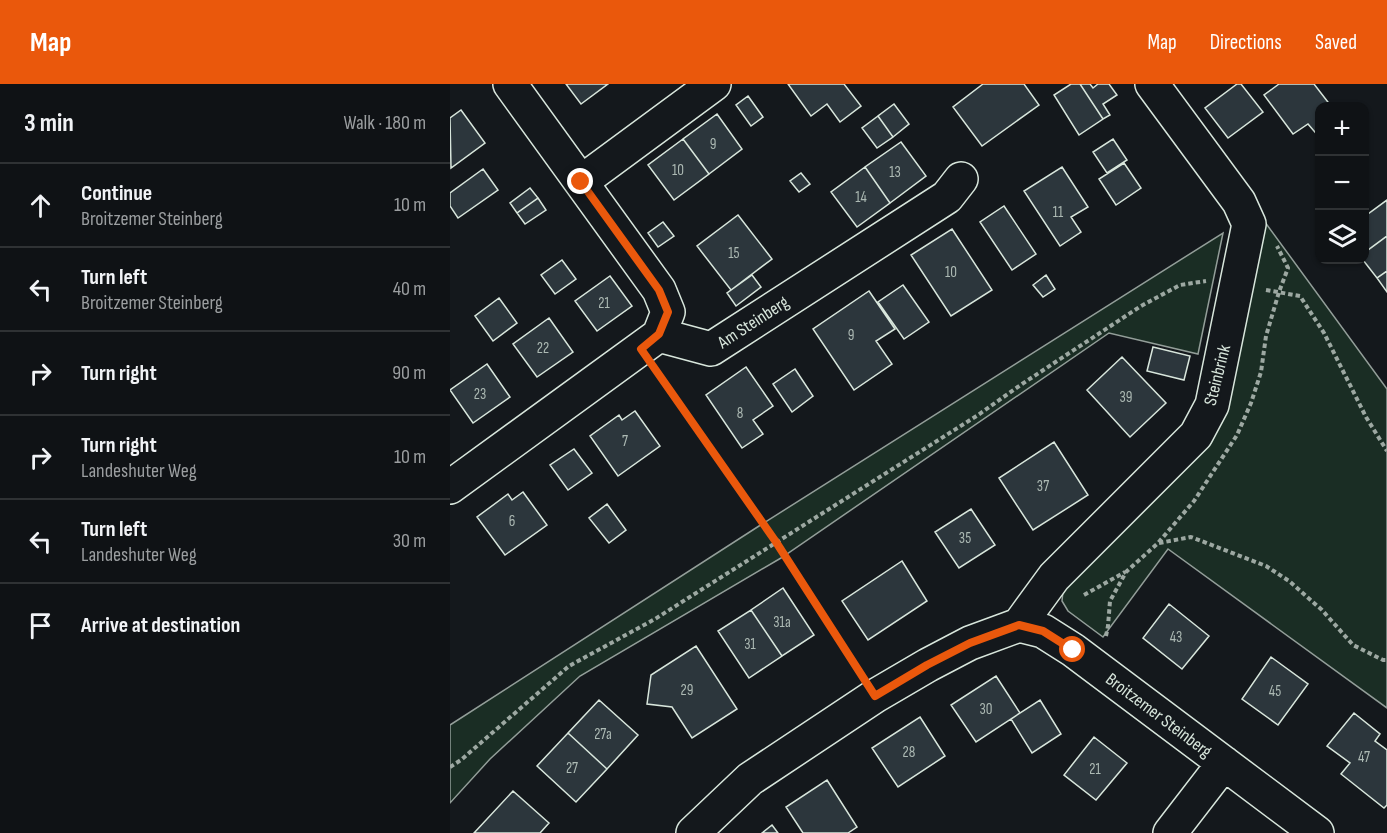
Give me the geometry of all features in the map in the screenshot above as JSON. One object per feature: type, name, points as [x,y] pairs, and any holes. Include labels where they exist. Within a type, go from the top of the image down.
[{"type":"street","points":[[450,487],[650,342],[668,312],[659,290],[510,84]]},
{"type":"street","points":[[581,182],[714,84]]},
{"type":"street","name":"Steinbrink","points":[[1019,625],[1054,577],[1197,435],[1212,405],[1249,224],[1239,202],[1152,84]]},
{"type":"street","name":"Am Steinberg","points":[[650,342],[711,349],[947,197],[962,179]]},
{"type":"street","points":[[693,833],[750,779],[875,696],[970,643],[1019,625]]},
{"type":"street","name":"Broitzemer Steinberg","points":[[1019,625],[1043,631],[1073,650],[1317,833]]},
{"type":"street","points":[[1170,833],[1224,763]]},
{"type":"path","points":[[450,767],[569,666],[655,619],[978,415],[1141,306],[1180,285],[1214,280],[1300,296],[1324,333],[1366,417],[1387,451]]},
{"type":"path","points":[[650,342],[875,696]]},
{"type":"path","points":[[1158,543],[1191,537],[1266,566],[1289,581],[1322,610],[1353,645],[1387,660]]},
{"type":"green space","points":[[1262,218],[1387,389],[1387,708],[1168,549],[1103,637],[1068,611],[1062,601],[1063,591],[1208,440]]},
{"type":"green space","points":[[1223,233],[1198,354],[1109,333],[781,558],[580,676],[490,759],[450,803],[450,725],[759,526]]},
{"type":"building","points":[[566,84],[608,84],[581,104]]},
{"type":"building","points":[[788,84],[844,84],[861,106],[840,122],[827,104],[811,116]]},
{"type":"building","points":[[983,84],[1024,84],[1039,105],[982,146],[953,107]]},
{"type":"building","points":[[1071,84],[1080,84],[1103,119],[1079,135],[1054,95]]},
{"type":"building","points":[[1080,84],[1090,84],[1093,88],[1098,84],[1109,84],[1117,95],[1103,104],[1110,115],[1103,119]]},
{"type":"building","points":[[1237,84],[1241,84],[1263,112],[1228,138],[1205,108]]},
{"type":"building","points":[[1279,84],[1314,84],[1328,102],[1315,102],[1315,132],[1308,124],[1293,134],[1264,95]]},
{"type":"building","points":[[748,96],[763,117],[751,126],[736,105]]},
{"type":"building","points":[[894,104],[909,124],[893,137],[878,116]]},
{"type":"building","points":[[461,110],[485,143],[451,168],[450,118]]},
{"type":"building","points":[[717,114],[742,149],[709,174],[683,139]]},
{"type":"building","points":[[878,116],[893,137],[877,148],[862,128]]},
{"type":"building","points":[[683,139],[709,174],[674,200],[648,165]]},
{"type":"building","points":[[1113,139],[1127,160],[1107,173],[1093,152]]},
{"type":"building","points":[[901,142],[926,176],[890,203],[865,167]]},
{"type":"building","points":[[1124,163],[1141,188],[1116,205],[1099,179]]},
{"type":"building","points":[[865,167],[890,203],[857,227],[831,192]]},
{"type":"building","points":[[1062,167],[1088,207],[1071,217],[1081,232],[1060,246],[1024,191]]},
{"type":"building","points":[[483,169],[498,190],[458,218],[450,206],[450,193]]},
{"type":"building","points":[[801,173],[810,184],[799,192],[790,181]]},
{"type":"building","points":[[530,188],[538,198],[517,213],[510,203]]},
{"type":"building","points":[[538,198],[546,210],[525,224],[517,213]]},
{"type":"building","points":[[1387,200],[1387,236],[1369,249],[1369,213]]},
{"type":"building","points":[[1004,206],[1036,254],[1012,270],[980,222]]},
{"type":"building","points":[[738,215],[772,259],[731,290],[697,246]]},
{"type":"building","points":[[663,222],[674,236],[658,247],[648,233]]},
{"type":"building","points":[[952,229],[992,290],[951,316],[911,255]]},
{"type":"building","points":[[1387,236],[1387,271],[1377,278],[1366,264],[1369,264],[1369,249]]},
{"type":"building","points":[[562,260],[576,279],[555,294],[541,275]]},
{"type":"building","points":[[1387,271],[1387,292],[1377,278]]},
{"type":"building","points":[[752,275],[761,287],[736,306],[727,293]]},
{"type":"building","points":[[1046,275],[1055,289],[1043,297],[1033,285]]},
{"type":"building","points":[[610,276],[632,306],[597,331],[575,301]]},
{"type":"building","points":[[903,285],[929,322],[904,339],[878,302]]},
{"type":"building","points":[[869,291],[895,329],[876,341],[892,364],[854,390],[813,329]]},
{"type":"building","points":[[499,298],[517,323],[493,341],[475,316]]},
{"type":"building","points":[[549,318],[573,352],[537,377],[513,344]]},
{"type":"building","points":[[1153,347],[1190,356],[1184,380],[1147,371]]},
{"type":"building","points":[[1122,357],[1166,403],[1130,437],[1087,390]]},
{"type":"building","points":[[487,364],[510,397],[473,423],[450,390]]},
{"type":"building","points":[[746,367],[773,406],[753,420],[763,434],[742,448],[706,395]]},
{"type":"building","points":[[795,369],[813,396],[792,412],[773,384]]},
{"type":"building","points":[[635,411],[660,446],[618,476],[590,436],[619,415],[622,420]]},
{"type":"building","points":[[1054,442],[1088,495],[1033,530],[999,478]]},
{"type":"building","points":[[574,449],[592,473],[568,490],[550,465]]},
{"type":"building","points":[[523,492],[547,525],[505,555],[477,517],[508,494],[512,500]]},
{"type":"building","points":[[607,504],[626,530],[609,543],[589,518]]},
{"type":"building","points":[[971,509],[995,545],[959,568],[935,532]]},
{"type":"building","points":[[902,561],[927,601],[868,640],[842,601]]},
{"type":"building","points":[[783,588],[814,635],[782,656],[751,610]]},
{"type":"building","points":[[1169,604],[1209,636],[1182,669],[1143,638]]},
{"type":"building","points":[[751,610],[782,656],[749,678],[718,631]]},
{"type":"building","points":[[696,646],[737,709],[692,738],[672,707],[647,704],[651,675]]},
{"type":"building","points":[[1271,657],[1308,684],[1278,725],[1242,699]]},
{"type":"building","points":[[996,676],[1020,713],[976,742],[951,705]]},
{"type":"building","points":[[599,700],[638,735],[607,769],[568,733]]},
{"type":"building","points":[[1040,700],[1061,734],[1032,753],[1011,719]]},
{"type":"building","points":[[1354,713],[1380,734],[1375,741],[1387,750],[1387,805],[1384,808],[1341,774],[1350,763],[1327,746]]},
{"type":"building","points":[[920,717],[945,756],[898,787],[872,748]]},
{"type":"building","points":[[568,733],[607,769],[576,802],[537,766]]},
{"type":"building","points":[[1094,737],[1127,763],[1096,800],[1064,775]]},
{"type":"building","points":[[827,780],[857,827],[848,833],[803,833],[786,807]]},
{"type":"building","points":[[513,791],[549,823],[540,833],[474,833]]},
{"type":"building","points":[[772,825],[778,833],[762,833]]},
{"type":"route","points":[[581,182],[659,290],[668,312],[659,334],[641,349],[776,542],[875,696],[970,643],[1019,625],[1043,631],[1073,650]]}]
